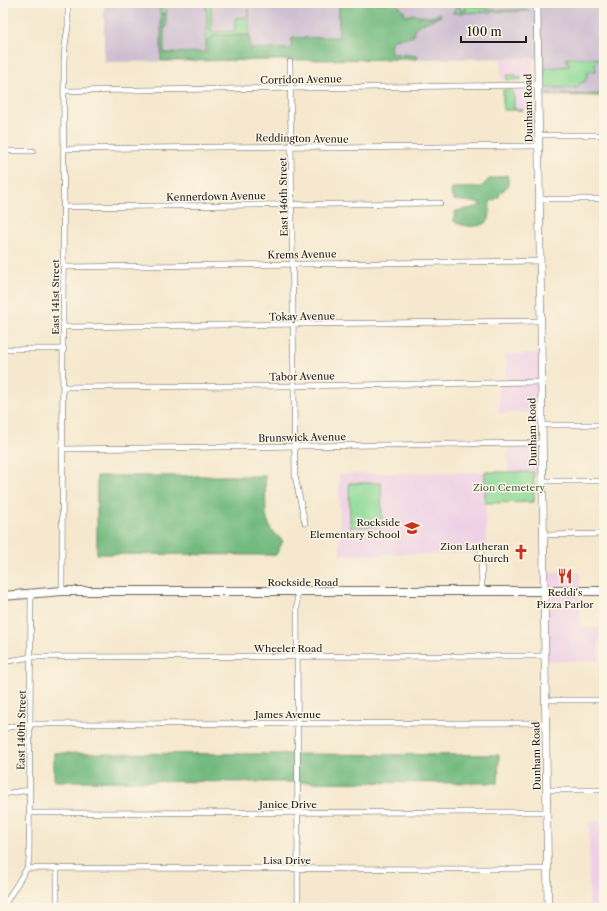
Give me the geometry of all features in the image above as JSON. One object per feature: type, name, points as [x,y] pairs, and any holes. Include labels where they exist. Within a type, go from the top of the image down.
[{"type":"main road","name":"Rockside Road","points":[[3,596],[31,592],[62,591],[604,591]]},
{"type":"street","name":"East 141st Street","points":[[62,591],[64,91],[68,3]]},
{"type":"street","name":"Dunham Road","points":[[538,3],[544,656],[548,908]]},
{"type":"street","name":"East 146th Street","points":[[290,62],[295,476],[305,522]]},
{"type":"street","name":"Corridon Avenue","points":[[64,91],[538,85]]},
{"type":"street","points":[[539,135],[604,135]]},
{"type":"street","name":"Reddington Avenue","points":[[64,149],[539,146]]},
{"type":"street","points":[[3,151],[33,151]]},
{"type":"street","points":[[539,199],[604,199]]},
{"type":"street","name":"Kennerdown Avenue","points":[[64,207],[440,203]]},
{"type":"street","name":"Krems Avenue","points":[[64,267],[540,261]]},
{"type":"street","name":"Tokay Avenue","points":[[64,327],[541,321]]},
{"type":"street","points":[[3,350],[64,349]]},
{"type":"street","name":"Tabor Avenue","points":[[63,387],[294,386],[541,382]]},
{"type":"street","points":[[542,425],[604,425]]},
{"type":"street","name":"Brunswick Avenue","points":[[63,449],[542,444]]},
{"type":"street","points":[[543,481],[604,481]]},
{"type":"street","points":[[544,535],[604,534]]},
{"type":"street","points":[[481,549],[482,592]]},
{"type":"street","name":"East 140th Street","points":[[27,868],[29,855],[31,592]]},
{"type":"street","points":[[298,592],[298,908]]},
{"type":"street","name":"Wheeler Road","points":[[3,662],[31,657],[544,656]]},
{"type":"street","points":[[545,700],[604,700]]},
{"type":"street","name":"James Avenue","points":[[3,728],[30,724],[546,723]]},
{"type":"street","points":[[3,794],[29,790]]},
{"type":"street","points":[[547,790],[604,790]]},
{"type":"street","name":"Janice Drive","points":[[29,813],[547,812]]},
{"type":"street","points":[[3,906],[27,868]]},
{"type":"street","name":"Lisa Drive","points":[[27,868],[547,869]]},
{"type":"street","points":[[57,868],[57,908]]},
{"type":"shaded area","points":[[104,3],[604,3],[604,96],[544,95],[543,58],[104,62]]},
{"type":"shaded area","points":[[501,59],[532,59],[532,78],[526,80],[501,80]]},
{"type":"shaded area","points":[[503,90],[531,90],[532,110],[503,110]]},
{"type":"shaded area","points":[[541,353],[542,413],[499,413],[499,382],[506,382],[506,354]]},
{"type":"shaded area","points":[[542,443],[543,471],[508,472],[508,444]]},
{"type":"shaded area","name":"Rockside Elementary School","points":[[485,472],[486,553],[340,555],[339,474]]},
{"type":"shaded area","points":[[542,572],[580,572],[580,628],[599,628],[599,661],[545,661]]},
{"type":"shaded area","points":[[604,821],[604,908],[589,908],[589,822]]},
{"type":"green space","points":[[160,3],[167,3],[166,14],[160,14]]},
{"type":"green space","points":[[206,3],[211,3],[211,32],[235,31],[235,18],[248,17],[248,9],[249,35],[215,35],[206,42]]},
{"type":"green space","points":[[339,3],[396,3],[403,10],[406,16],[414,14],[433,17],[440,13],[441,16],[417,26],[414,30],[414,36],[398,38],[392,42],[391,52],[418,56],[418,59],[161,61],[161,14],[166,14],[166,28],[164,28],[164,53],[206,52],[206,42],[215,35],[249,35],[250,49],[291,49],[292,38],[339,37]]},
{"type":"green space","points":[[458,3],[461,3],[460,11],[466,10],[466,5],[468,4],[492,10],[529,11],[453,13]]},
{"type":"green space","points":[[567,58],[597,58],[598,60],[595,64],[596,71],[592,72],[591,70],[588,72],[585,82],[581,82],[577,88],[545,88],[544,68],[570,66],[570,64],[567,63]]},
{"type":"green space","points":[[507,75],[516,75],[516,77],[521,77],[521,80],[507,80]]},
{"type":"green space","points":[[503,90],[511,90],[514,97],[514,109],[523,110],[503,110]]},
{"type":"green space","points":[[604,94],[604,96],[544,95]]},
{"type":"green space","points":[[507,175],[508,186],[500,193],[499,197],[490,202],[489,217],[485,224],[465,226],[453,220],[456,211],[477,207],[481,203],[454,200],[451,195],[452,188],[481,187],[489,179]]},
{"type":"green space","name":"Zion Cemetery","points":[[485,472],[534,472],[534,502],[485,503]]},
{"type":"green space","points":[[97,476],[265,476],[266,516],[271,530],[283,541],[276,555],[97,554]]},
{"type":"green space","points":[[349,483],[381,483],[382,526],[350,527]]},
{"type":"green space","points":[[54,753],[499,755],[498,783],[54,781]]},
{"type":"place","name":"Rockside Elementary School","points":[[412,528]]},
{"type":"place","name":"Zion Lutheran Church","points":[[521,552]]},
{"type":"place","name":"Reddi's Pizza Parlor","points":[[565,576]]}]
